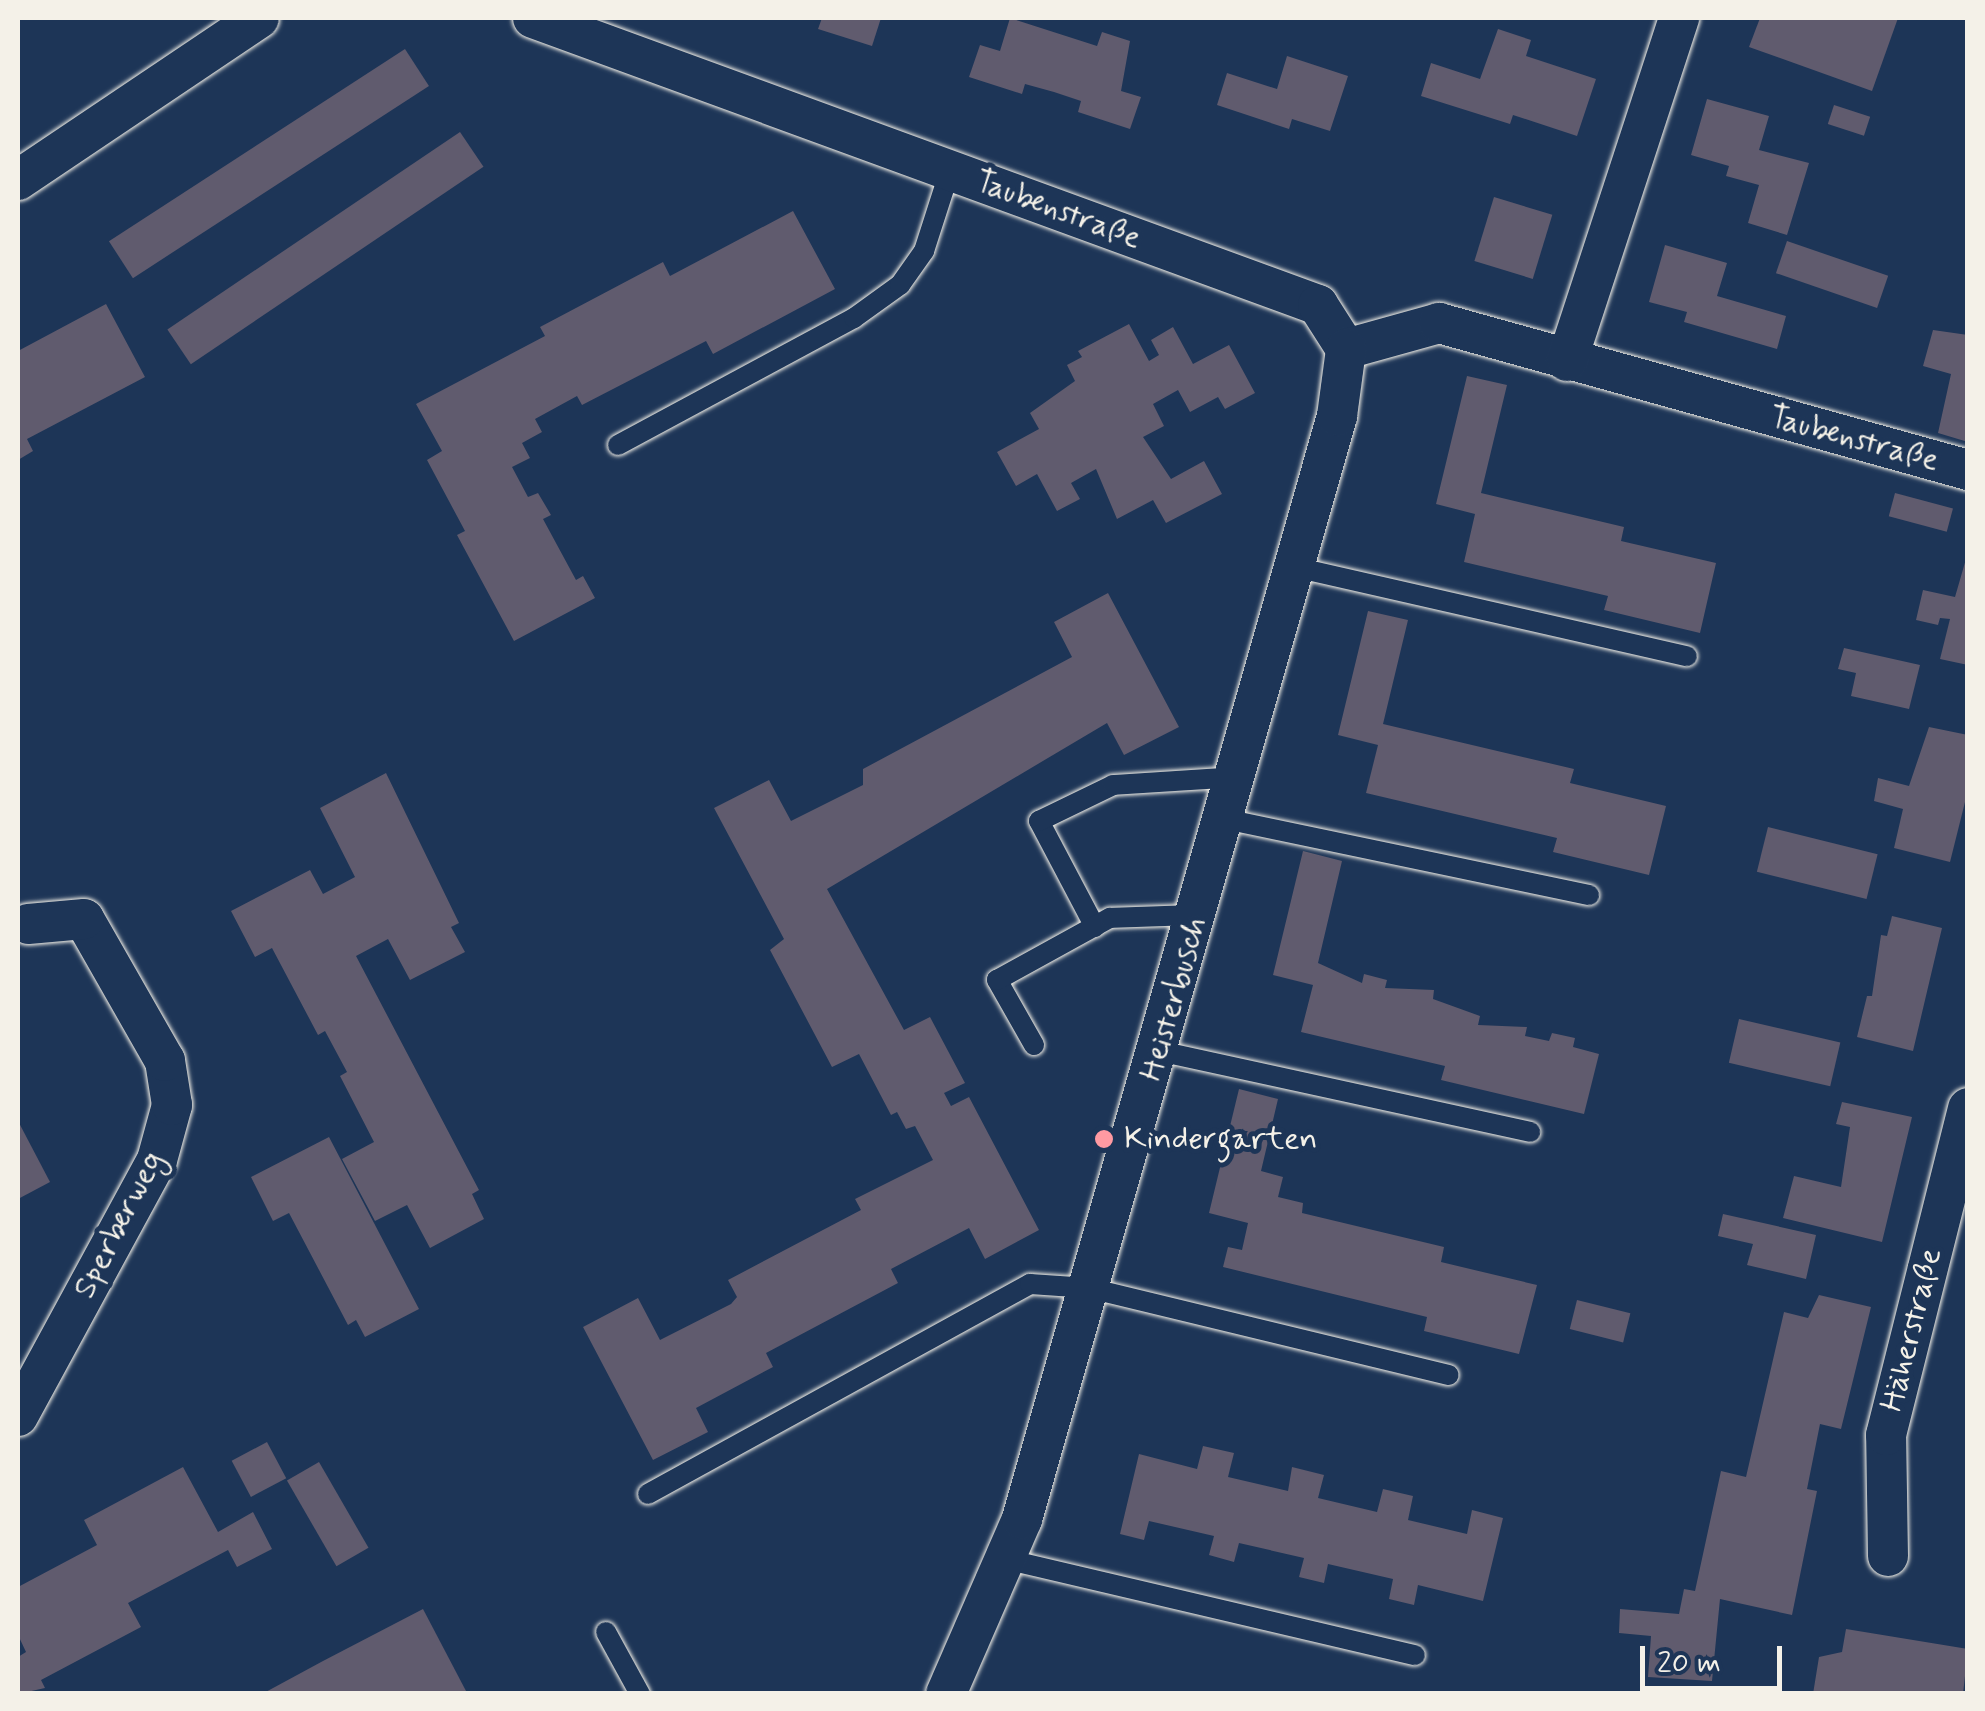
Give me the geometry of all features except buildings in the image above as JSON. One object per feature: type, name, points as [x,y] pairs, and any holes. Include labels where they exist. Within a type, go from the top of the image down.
[{"type":"street","points":[[18,180],[258,18]]},
{"type":"street","name":"Taubenstraße","points":[[533,18],[1318,305],[1346,349],[1438,323],[1567,362],[1968,470]]},
{"type":"street","points":[[1567,362],[1678,18]]},
{"type":"street","name":"Heisterbusch","points":[[946,1694],[1005,1559],[1089,1288],[1226,818],[1290,566],[1337,416],[1346,349]]},
{"type":"street","name":"Sperberweg","points":[[18,1416],[158,1160],[172,1105],[166,1061],[84,920],[28,924]]},
{"type":"street","name":"Häherstraße","points":[[1888,1556],[1886,1435],[1968,1108]]},
{"type":"lane","points":[[618,444],[854,318],[900,285],[924,251],[950,170]]},
{"type":"lane","points":[[1290,566],[1687,656]]},
{"type":"lane","points":[[1094,927],[1039,822],[1113,785],[1236,776]]},
{"type":"lane","points":[[1226,818],[1589,895]]},
{"type":"lane","points":[[1034,1045],[997,980],[1110,918],[1198,915]]},
{"type":"lane","points":[[1158,1051],[1530,1132]]},
{"type":"lane","points":[[648,1494],[1030,1284],[1089,1288],[1449,1375]]},
{"type":"lane","points":[[1005,1559],[1415,1654]]},
{"type":"lane","points":[[606,1632],[640,1694]]},
{"type":"place","name":"Kindergarten","points":[[1104,1139]]}]
